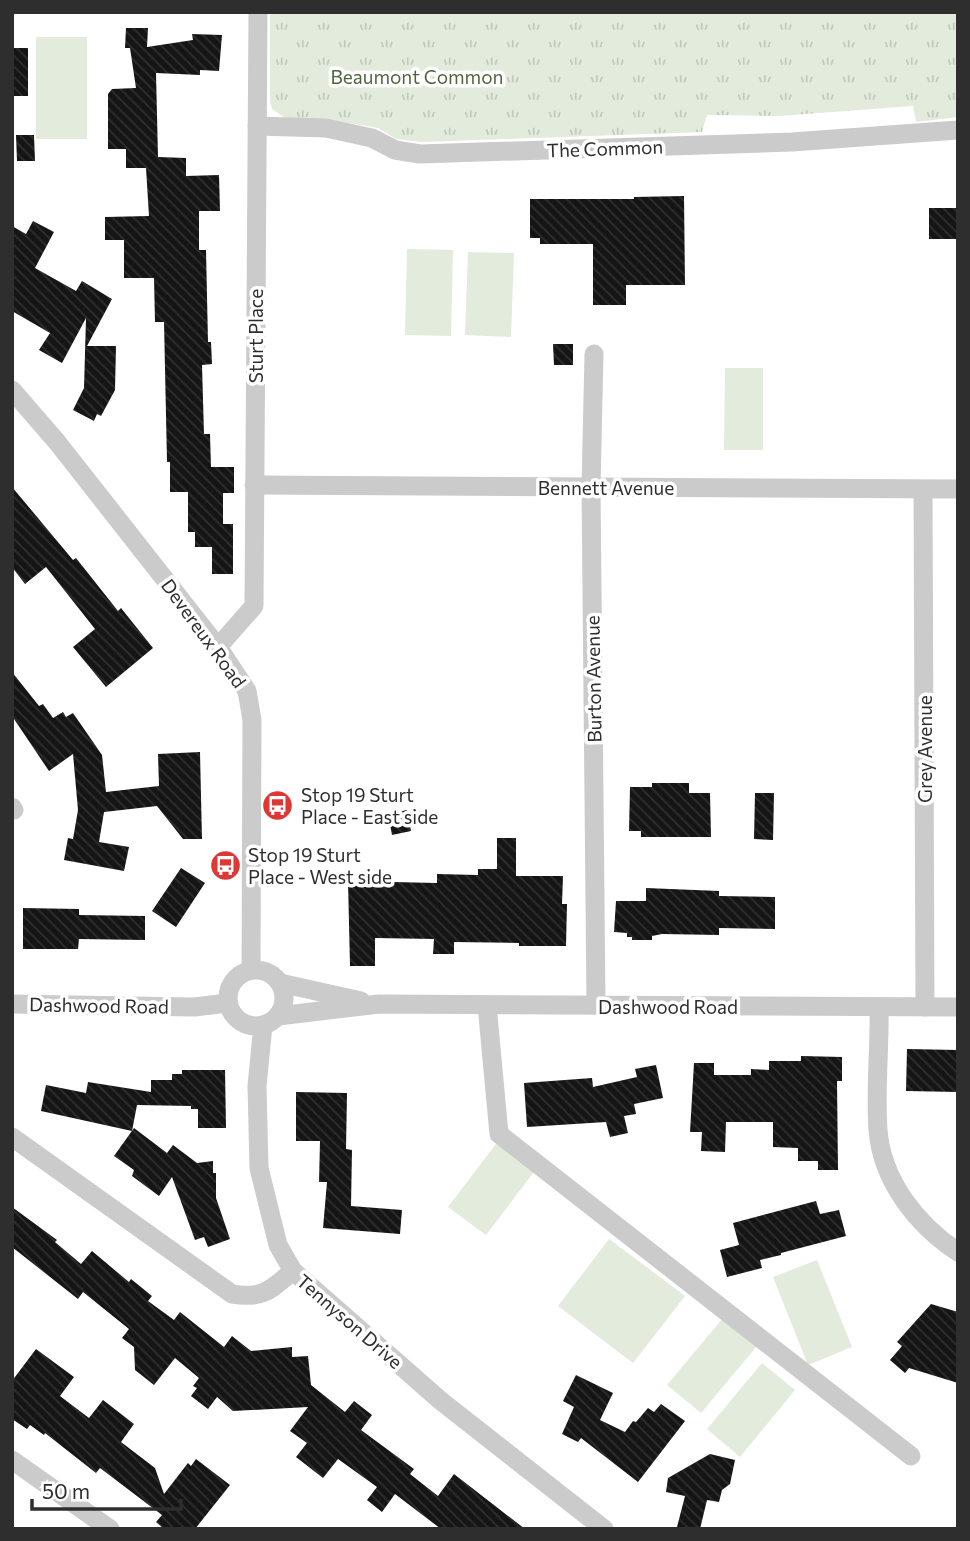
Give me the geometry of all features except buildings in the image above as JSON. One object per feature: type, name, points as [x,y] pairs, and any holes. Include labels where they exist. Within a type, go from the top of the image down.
[{"type":"street","name":"Sturt Place","points":[[218,647],[254,606],[258,12]]},
{"type":"street","name":"The Common","points":[[257,126],[326,128],[372,138],[395,150],[420,154],[792,142],[958,130]]},
{"type":"street","name":"Burton Avenue","points":[[594,354],[591,487],[596,1005]]},
{"type":"street","name":"Devereux Road","points":[[12,390],[57,442],[218,647],[247,691],[252,719],[251,970]]},
{"type":"street","name":"Bennett Avenue","points":[[254,485],[958,489]]},
{"type":"street","name":"Grey Avenue","points":[[923,490],[925,1007]]},
{"type":"street","points":[[251,970],[265,972],[280,983],[379,1004],[270,1020],[254,1026],[237,1018],[228,1003],[228,993],[236,978],[251,970]]},
{"type":"street","points":[[270,1020],[284,1000],[280,983]]},
{"type":"street","name":"Dashwood Road","points":[[12,1004],[194,1007],[228,1003]]},
{"type":"street","name":"Dashwood Road","points":[[379,1004],[958,1007]]},
{"type":"street","points":[[487,1005],[499,1134],[911,1456]]},
{"type":"street","points":[[879,1007],[878,1132],[886,1161],[899,1194],[916,1217],[958,1252]]},
{"type":"street","name":"Tennyson Drive","points":[[270,1020],[257,1086],[259,1168],[278,1245],[293,1271],[442,1401],[604,1529]]},
{"type":"street","points":[[12,1137],[232,1294],[249,1297],[264,1295],[293,1271]]},
{"type":"street","points":[[12,1460],[110,1529]]},
{"type":"green space","name":"Beaumont Common","points":[[270,12],[958,12],[958,117],[916,122],[913,106],[779,116],[707,115],[702,132],[421,142],[396,139],[378,128],[325,119],[285,118],[272,109]]},
{"type":"green space","points":[[36,37],[87,37],[87,139],[36,139]]},
{"type":"green space","points":[[407,249],[453,250],[451,336],[405,335]]},
{"type":"green space","points":[[468,252],[514,253],[511,337],[465,335]]},
{"type":"green space","points":[[725,368],[763,368],[763,450],[724,450]]},
{"type":"green space","points":[[499,1140],[537,1168],[486,1235],[448,1207]]},
{"type":"green space","points":[[609,1239],[685,1296],[633,1363],[558,1306]]},
{"type":"green space","points":[[817,1260],[852,1347],[808,1365],[773,1277]]},
{"type":"green space","points":[[723,1318],[757,1346],[701,1413],[667,1385]]},
{"type":"green space","points":[[762,1363],[795,1390],[740,1457],[707,1429]]},
{"type":"place","name":"Stop 19 Sturt Place - East side","points":[[278,805]]},
{"type":"place","name":"Stop 19 Sturt Place - West side","points":[[225,865]]}]
